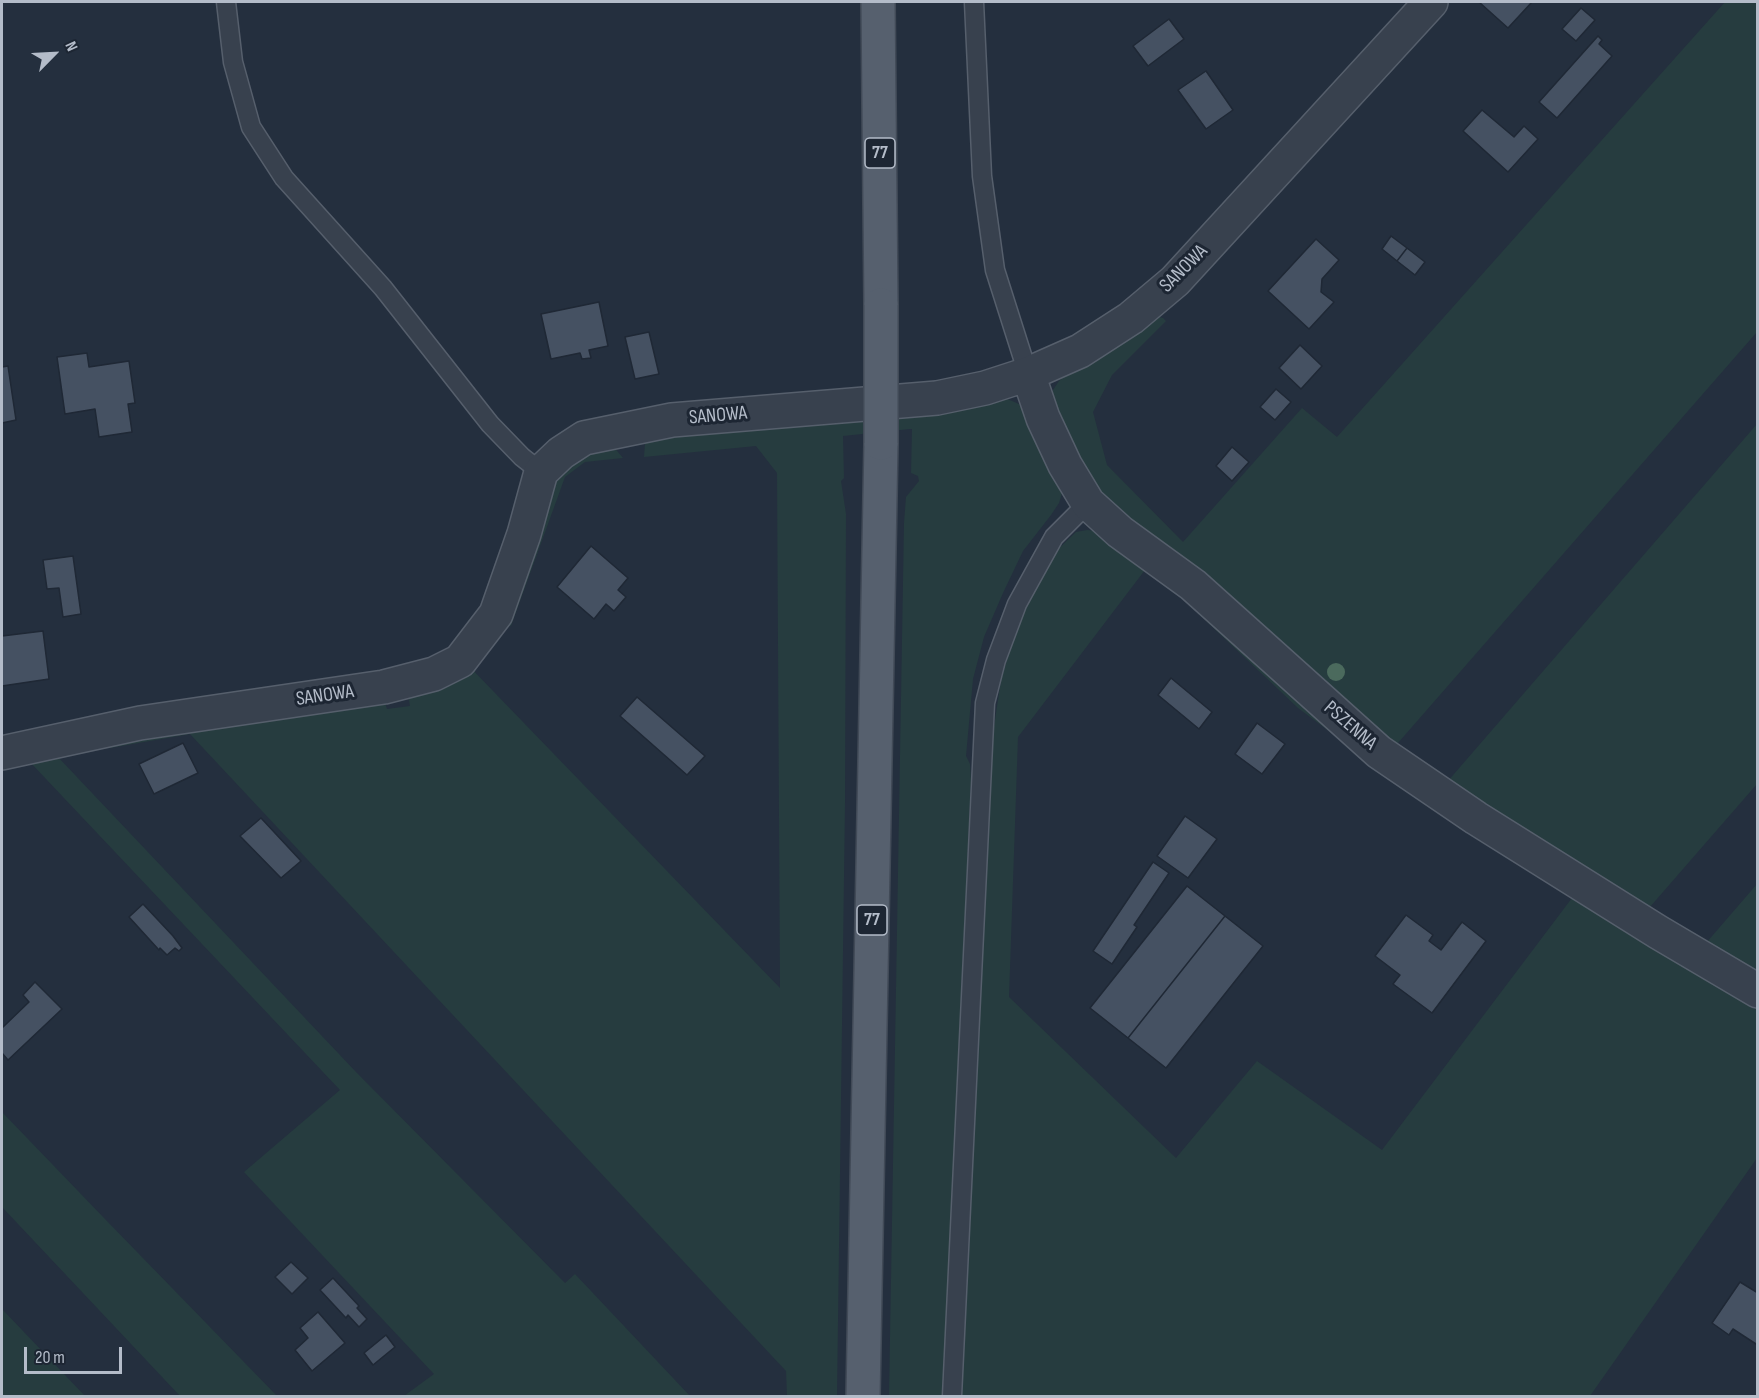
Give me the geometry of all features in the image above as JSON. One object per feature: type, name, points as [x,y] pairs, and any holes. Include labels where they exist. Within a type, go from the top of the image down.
[{"type":"main road","name":"77","points":[[863,1396],[881,443],[878,2]]},
{"type":"street","name":"SANOWA","points":[[2,753],[140,723],[384,687],[434,674],[460,661],[496,614],[524,534],[541,472],[575,442],[599,434],[672,420],[937,398],[985,388],[1028,374],[1080,351],[1131,318],[1175,281],[1431,2]]},
{"type":"street","name":"PSZENNA","points":[[1028,374],[1043,418],[1065,465],[1088,503],[1120,532],[1193,585],[1379,752],[1476,818],[1658,932],[1758,991]]},
{"type":"lane","points":[[226,2],[233,62],[251,127],[284,178],[383,288],[490,424],[522,457],[541,472]]},
{"type":"lane","points":[[974,2],[982,176],[995,270],[1028,374]]},
{"type":"lane","points":[[952,1396],[985,703],[996,660],[1017,604],[1054,537],[1088,503]]},
{"type":"green space","points":[[1725,2],[1757,2],[1757,332],[1391,751],[1132,526],[1099,490],[1071,447],[1051,399],[1053,390],[1068,373],[1156,316],[1166,321],[1112,375],[1093,412],[1107,465],[1183,542],[1302,408],[1337,437]]},
{"type":"green space","points":[[1005,398],[1019,404],[1026,413],[1059,479],[1062,493],[1051,515],[1023,551],[984,637],[973,679],[966,756],[970,764],[971,780],[943,1396],[889,1396],[904,523],[906,497],[919,481],[918,476],[911,473],[912,429],[910,429],[843,436],[844,478],[841,481],[846,514],[845,803],[837,1396],[787,1396],[786,1371],[190,734],[110,748],[111,743],[385,703],[387,709],[410,706],[408,694],[466,663],[780,988],[777,473],[756,446],[644,457],[645,443],[651,432]]},
{"type":"green space","points":[[1757,424],[1757,784],[1643,915],[1441,789]]},
{"type":"green space","points":[[607,439],[623,458],[585,462],[565,477],[511,626],[503,622],[557,469]]},
{"type":"green space","points":[[1097,531],[1150,564],[1445,813],[1444,817],[1298,708],[1148,566],[1018,737],[1009,997],[1176,1158],[1257,1061],[1382,1150],[1575,894],[1757,1004],[1757,1158],[1590,1396],[960,1396],[993,733],[1001,680],[1016,629],[1043,571],[1055,552],[1076,532]]},
{"type":"green space","points":[[58,757],[356,1072],[565,1283],[575,1274],[690,1396],[404,1396],[434,1374],[244,1172],[340,1090],[29,761]]},
{"type":"green space","points":[[1757,884],[1757,984],[1700,950]]},
{"type":"green space","points":[[2,1112],[277,1396],[180,1396],[2,1207]]},
{"type":"green space","points":[[2,1309],[85,1396],[2,1396]]},
{"type":"building","points":[[1479,2],[1532,2],[1508,28]]},
{"type":"building","points":[[1581,8],[1595,20],[1576,41],[1562,29]]},
{"type":"building","points":[[1169,19],[1184,39],[1148,66],[1133,46]]},
{"type":"building","points":[[1598,36],[1602,40],[1599,44],[1612,56],[1557,118],[1539,102]]},
{"type":"building","points":[[1206,71],[1233,110],[1206,129],[1178,90]]},
{"type":"building","points":[[1482,110],[1514,137],[1524,126],[1538,139],[1508,172],[1463,131]]},
{"type":"building","points":[[1391,236],[1407,248],[1397,261],[1382,249]]},
{"type":"building","points":[[1316,239],[1339,260],[1322,279],[1321,292],[1334,302],[1309,329],[1268,291]]},
{"type":"building","points":[[1407,248],[1425,262],[1415,275],[1397,261]]},
{"type":"building","points":[[599,302],[608,346],[589,350],[591,358],[582,359],[580,353],[551,359],[541,314]]},
{"type":"building","points":[[649,332],[659,374],[635,379],[625,337]]},
{"type":"building","points":[[1300,345],[1322,366],[1301,389],[1279,368]]},
{"type":"building","points":[[87,353],[89,367],[129,361],[135,403],[128,404],[132,432],[99,437],[95,409],[65,414],[57,357]]},
{"type":"building","points":[[8,366],[16,420],[2,423],[2,367]]},
{"type":"building","points":[[1276,389],[1291,402],[1275,420],[1260,407]]},
{"type":"building","points":[[1232,447],[1249,462],[1232,481],[1216,466]]},
{"type":"building","points":[[591,546],[628,578],[618,590],[626,597],[614,611],[606,604],[594,619],[557,587]]},
{"type":"building","points":[[73,556],[81,614],[63,617],[59,588],[47,589],[43,560]]},
{"type":"building","points":[[43,631],[49,679],[2,686],[2,636]]},
{"type":"building","points":[[1171,678],[1212,712],[1199,729],[1158,695]]},
{"type":"building","points":[[637,697],[705,756],[687,775],[620,716]]},
{"type":"building","points":[[1257,723],[1285,744],[1262,774],[1235,754]]},
{"type":"building","points":[[183,743],[198,773],[154,794],[139,764]]},
{"type":"building","points":[[1185,816],[1217,839],[1188,878],[1157,856]]},
{"type":"building","points":[[261,818],[301,861],[281,878],[240,836]]},
{"type":"building","points":[[1153,862],[1169,873],[1134,925],[1137,927],[1112,964],[1093,951]]},
{"type":"building","points":[[1187,886],[1225,916],[1128,1038],[1090,1008]]},
{"type":"building","points":[[143,904],[173,936],[182,948],[179,951],[175,948],[167,955],[160,948],[159,950],[129,917]]},
{"type":"building","points":[[1406,915],[1433,935],[1429,941],[1441,950],[1462,922],[1486,941],[1432,1013],[1393,984],[1400,975],[1375,956]]},
{"type":"building","points":[[1225,916],[1263,946],[1166,1068],[1128,1038]]},
{"type":"building","points":[[35,982],[62,1009],[8,1060],[2,1053],[2,1028],[29,1002],[23,995]]},
{"type":"building","points":[[291,1262],[308,1278],[292,1294],[275,1277]]},
{"type":"building","points":[[333,1278],[359,1306],[357,1308],[367,1319],[359,1327],[348,1315],[346,1318],[320,1290]]},
{"type":"building","points":[[1740,1282],[1758,1293],[1758,1342],[1756,1344],[1733,1329],[1729,1335],[1712,1323]]},
{"type":"building","points":[[318,1312],[345,1343],[312,1371],[295,1350],[308,1338],[300,1328]]},
{"type":"building","points":[[386,1335],[395,1347],[373,1365],[364,1353]]}]
